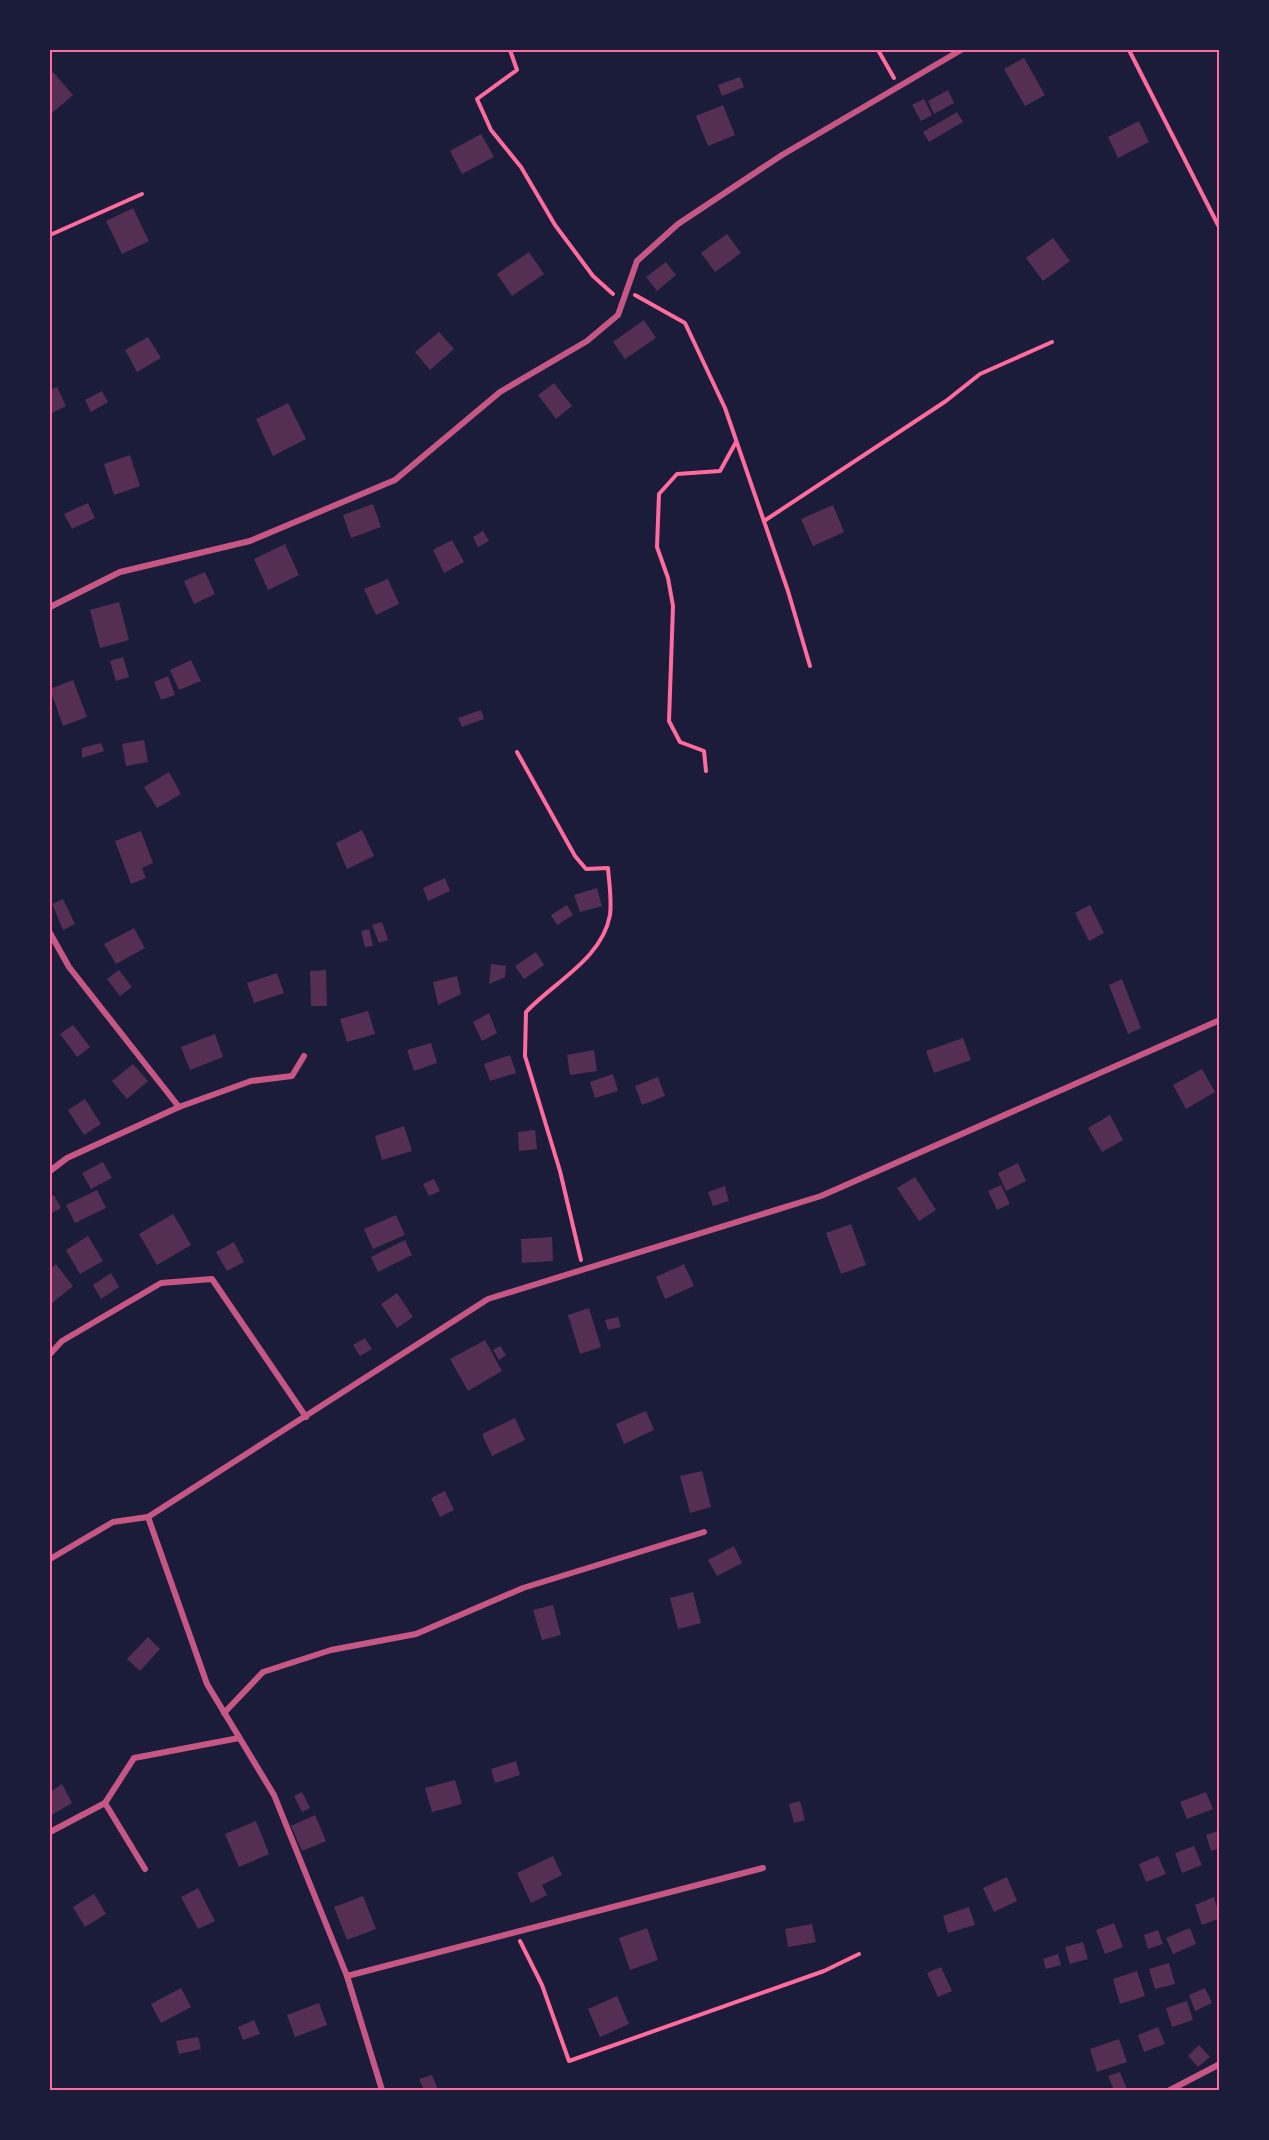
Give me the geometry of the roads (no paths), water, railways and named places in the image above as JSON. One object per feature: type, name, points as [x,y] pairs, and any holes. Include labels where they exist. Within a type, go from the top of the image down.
[{"type":"street","points":[[50,607],[120,572],[250,541],[395,480],[500,392],[587,341],[618,315],[637,261],[678,224],[782,155],[961,50]]},
{"type":"street","points":[[50,933],[69,967],[179,1107]]},
{"type":"street","points":[[50,1559],[114,1522],[148,1517],[488,1299],[821,1196],[1220,1020]]},
{"type":"street","points":[[50,1171],[67,1158],[179,1107],[251,1081],[292,1076],[304,1056]]},
{"type":"street","points":[[50,1354],[62,1341],[161,1283],[212,1279],[306,1417]]},
{"type":"street","points":[[148,1517],[207,1684],[274,1795],[347,1976],[382,2091]]},
{"type":"street","points":[[224,1713],[263,1672],[331,1650],[416,1634],[523,1588],[704,1532]]},
{"type":"street","points":[[50,1832],[105,1803],[134,1758],[239,1738]]},
{"type":"street","points":[[105,1803],[145,1869]]},
{"type":"street","points":[[347,1976],[763,1868]]},
{"type":"street","points":[[1170,2091],[1220,2064]]}]
